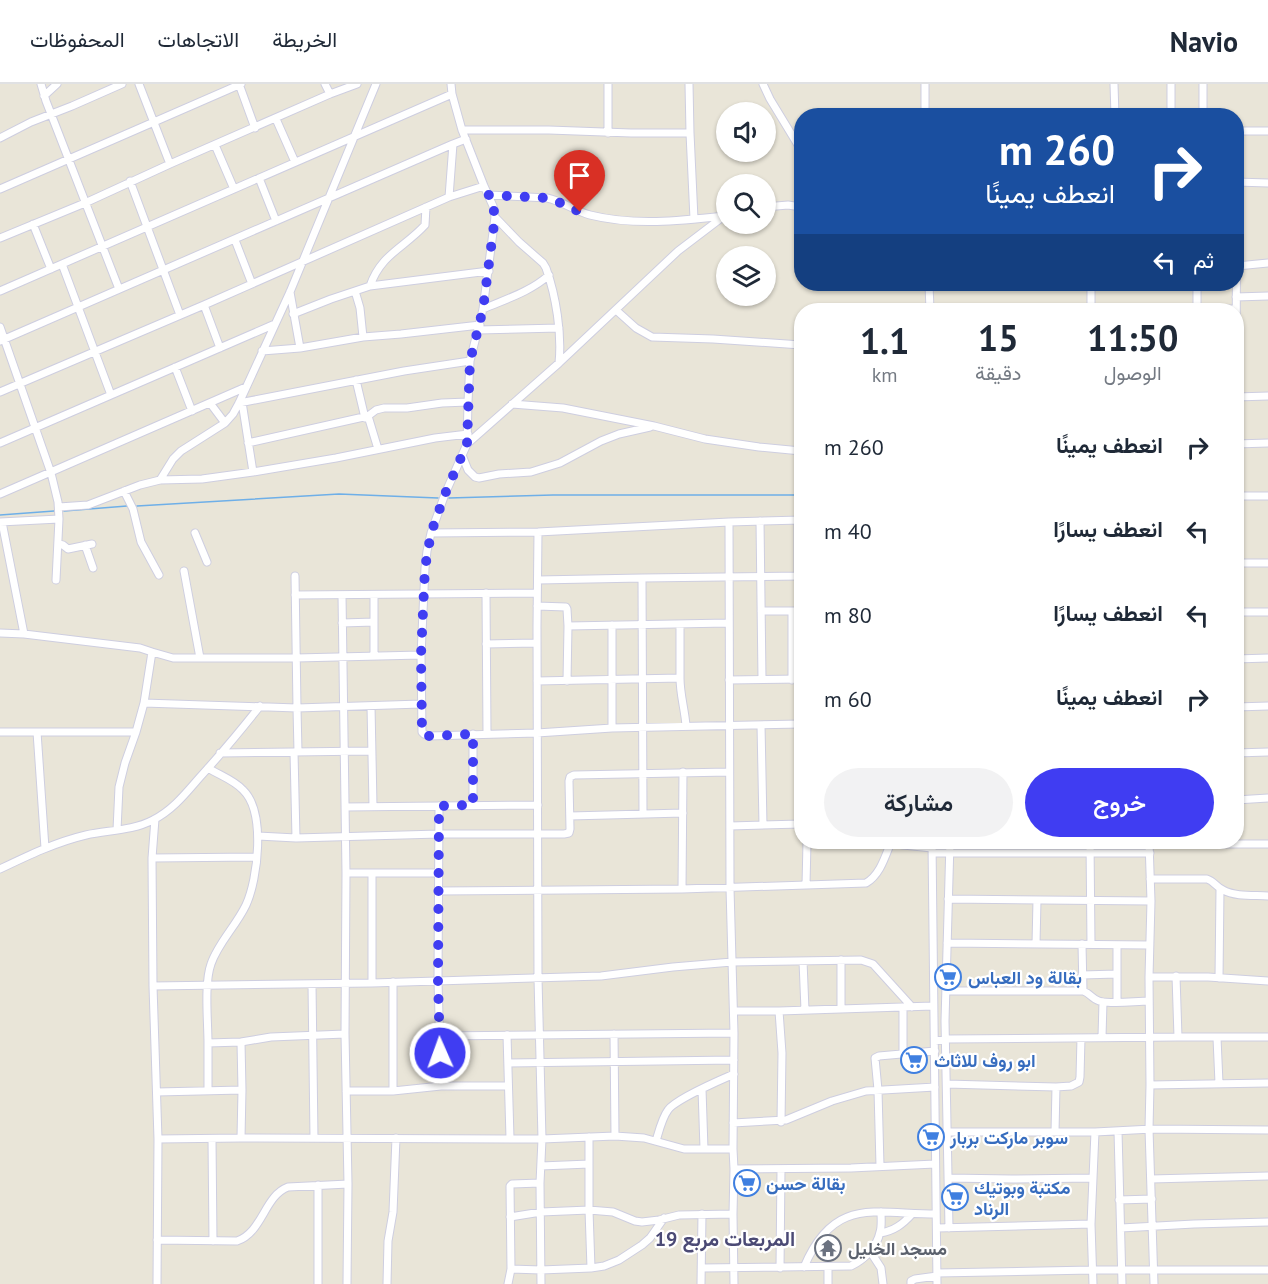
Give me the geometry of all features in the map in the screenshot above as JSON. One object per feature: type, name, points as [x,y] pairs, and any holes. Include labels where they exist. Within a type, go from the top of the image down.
[{"type":"street","points":[[41,84],[119,289]]},
{"type":"street","points":[[44,96],[57,84]]},
{"type":"street","points":[[1,136],[122,84]]},
{"type":"street","points":[[139,84],[170,164]]},
{"type":"street","points":[[0,189],[240,84],[255,128]]},
{"type":"street","points":[[325,84],[330,94]]},
{"type":"street","points":[[0,238],[357,84]]},
{"type":"street","points":[[160,480],[181,451],[225,423],[240,403],[290,292],[376,84]]},
{"type":"street","points":[[451,84],[462,130],[493,206],[495,217],[483,309],[470,361],[467,444],[431,533],[425,568],[421,655],[422,732],[429,736],[612,728],[794,724]]},
{"type":"street","points":[[608,84],[608,133]]},
{"type":"street","points":[[689,84],[694,219]]},
{"type":"street","points":[[762,84],[794,138]]},
{"type":"street","points":[[925,84],[925,108]]},
{"type":"street","points":[[1114,84],[1114,108]]},
{"type":"street","points":[[1170,84],[1172,108]]},
{"type":"street","points":[[1203,84],[1203,108]]},
{"type":"street","points":[[0,291],[452,94]]},
{"type":"street","points":[[276,119],[294,162]]},
{"type":"street","points":[[462,130],[690,133]]},
{"type":"street","points":[[1244,131],[1268,131]]},
{"type":"street","points":[[2,340],[466,139]]},
{"type":"street","points":[[449,197],[453,144]]},
{"type":"street","points":[[215,145],[234,189]]},
{"type":"street","points":[[259,178],[276,221]]},
{"type":"street","points":[[130,182],[180,315]]},
{"type":"street","points":[[1244,182],[1268,183]]},
{"type":"street","points":[[0,392],[449,197],[483,186]]},
{"type":"street","points":[[488,195],[547,198],[580,212],[625,221],[652,222],[716,217]]},
{"type":"street","points":[[776,207],[794,206]]},
{"type":"street","points":[[370,286],[374,274],[386,258],[425,225],[426,207]]},
{"type":"street","points":[[495,217],[543,263],[549,275],[559,328],[559,363]]},
{"type":"street","points":[[467,444],[559,363],[678,251],[716,223]]},
{"type":"street","points":[[33,224],[51,269]]},
{"type":"street","points":[[235,240],[252,284]]},
{"type":"street","points":[[1244,265],[1268,262]]},
{"type":"street","points":[[62,264],[111,395]]},
{"type":"street","points":[[293,314],[370,286],[489,271]]},
{"type":"street","points":[[483,309],[528,290],[549,275]]},
{"type":"street","points":[[355,291],[360,308],[363,337]]},
{"type":"street","points":[[1236,291],[1236,303]]},
{"type":"street","points":[[290,292],[300,348]]},
{"type":"street","points":[[1236,297],[1268,296]]},
{"type":"street","points":[[204,305],[220,348]]},
{"type":"street","points":[[615,310],[651,338],[713,339],[794,345]]},
{"type":"street","points":[[0,443],[275,324]]},
{"type":"street","points":[[0,327],[2,340],[51,473],[59,507],[56,580]]},
{"type":"street","points":[[262,351],[300,348],[363,337],[479,327],[559,328]]},
{"type":"street","points":[[240,403],[470,361]]},
{"type":"street","points":[[175,367],[192,411]]},
{"type":"street","points":[[356,380],[378,450]]},
{"type":"street","points":[[0,494],[246,387]]},
{"type":"street","points":[[1244,397],[1268,396]]},
{"type":"street","points":[[248,443],[367,417],[376,410],[384,408],[407,408],[442,402],[468,402]]},
{"type":"street","points":[[210,403],[225,423]]},
{"type":"street","points":[[240,403],[253,472]]},
{"type":"street","points":[[512,404],[563,408],[654,426],[705,439],[794,450]]},
{"type":"street","points":[[462,455],[468,470],[479,478],[531,472],[560,463],[619,434],[654,426]]},
{"type":"street","points":[[59,507],[88,505],[140,485],[160,480],[202,479],[253,472],[435,438],[468,434]]},
{"type":"street","points":[[1244,444],[1268,443]]},
{"type":"street","points":[[124,491],[133,509],[141,542],[159,575]]},
{"type":"street","points":[[1244,496],[1268,496]]},
{"type":"street","points":[[24,634],[1,522],[59,519]]},
{"type":"street","points":[[431,533],[538,532],[794,520]]},
{"type":"street","points":[[760,521],[762,679]]},
{"type":"street","points":[[729,522],[734,1284]]},
{"type":"street","points":[[538,532],[537,835],[542,1139],[541,1284]]},
{"type":"street","points":[[195,533],[207,562]]},
{"type":"street","points":[[58,544],[68,549],[89,545],[93,568]]},
{"type":"street","points":[[1244,563],[1268,563]]},
{"type":"street","points":[[184,571],[200,658]]},
{"type":"street","points":[[296,576],[296,838]]},
{"type":"street","points":[[538,580],[794,576]]},
{"type":"street","points":[[642,578],[643,814]]},
{"type":"street","points":[[486,593],[487,734]]},
{"type":"street","points":[[295,595],[537,593]]},
{"type":"street","points":[[342,595],[346,873],[344,984],[348,1184],[346,1284]]},
{"type":"street","points":[[374,595],[374,656]]},
{"type":"street","points":[[537,606],[566,607],[567,609],[567,681]]},
{"type":"street","points":[[729,680],[792,680],[792,611],[761,611]]},
{"type":"street","points":[[1244,612],[1268,612]]},
{"type":"street","points":[[342,623],[374,622]]},
{"type":"street","points":[[568,626],[728,623]]},
{"type":"street","points":[[680,624],[680,691],[685,708],[686,726]]},
{"type":"street","points":[[612,625],[612,728]]},
{"type":"street","points":[[0,633],[140,648],[174,658],[421,655]]},
{"type":"street","points":[[486,644],[537,643]]},
{"type":"street","points":[[117,830],[119,787],[144,703],[152,652]]},
{"type":"street","points":[[1244,659],[1268,658]]},
{"type":"street","points":[[537,681],[680,678]]},
{"type":"street","points":[[144,703],[297,708],[421,704]]},
{"type":"street","points":[[0,869],[71,838],[140,825],[156,819],[173,807],[260,706]]},
{"type":"street","points":[[371,706],[373,806]]},
{"type":"street","points":[[1244,707],[1268,706]]},
{"type":"street","points":[[761,725],[764,825]]},
{"type":"street","points":[[0,732],[136,732]]},
{"type":"street","points":[[36,732],[45,848]]},
{"type":"street","points":[[473,734],[473,805]]},
{"type":"street","points":[[220,753],[371,751]]},
{"type":"street","points":[[1244,753],[1268,752]]},
{"type":"street","points":[[208,768],[233,782],[249,796],[257,820],[258,836],[254,882],[246,904],[216,952],[208,972],[208,1091]]},
{"type":"street","points":[[682,889],[683,772]]},
{"type":"street","points":[[258,836],[296,838],[569,833],[568,781],[574,775],[729,772]]},
{"type":"street","points":[[1244,800],[1268,798]]},
{"type":"street","points":[[345,807],[538,804]]},
{"type":"street","points":[[439,806],[438,981],[441,1086]]},
{"type":"street","points":[[570,816],[683,813]]},
{"type":"street","points":[[156,819],[152,858],[158,1139],[157,1284]]},
{"type":"street","points":[[730,826],[794,824]]},
{"type":"street","points":[[1244,844],[1268,844]]},
{"type":"street","points":[[806,885],[807,849]]},
{"type":"street","points":[[438,891],[682,889],[866,884],[878,872],[888,849]]},
{"type":"street","points":[[932,849],[937,1278]]},
{"type":"street","points":[[939,849],[950,852],[1150,853]]},
{"type":"street","points":[[1150,849],[1149,1129],[1154,1284]]},
{"type":"street","points":[[949,1228],[946,991],[950,852]]},
{"type":"street","points":[[1083,991],[1082,975],[1091,901],[1090,852]]},
{"type":"street","points":[[152,858],[256,857]]},
{"type":"street","points":[[346,873],[438,873]]},
{"type":"street","points":[[372,873],[372,983]]},
{"type":"street","points":[[1150,879],[1207,879],[1212,880],[1220,889],[1235,894],[1268,896]]},
{"type":"street","points":[[1219,978],[1220,889]]},
{"type":"street","points":[[948,899],[1150,901]]},
{"type":"street","points":[[1036,944],[1037,900]]},
{"type":"street","points":[[947,943],[1149,945]]},
{"type":"street","points":[[1117,945],[1118,1002]]},
{"type":"street","points":[[841,960],[841,1009]]},
{"type":"street","points":[[153,986],[344,984],[601,976],[732,962],[861,960],[873,964],[912,1007]]},
{"type":"street","points":[[803,961],[805,1010]]},
{"type":"street","points":[[1082,975],[1117,974]]},
{"type":"street","points":[[1176,976],[1179,1037]]},
{"type":"street","points":[[1149,977],[1176,976],[1268,981]]},
{"type":"street","points":[[393,982],[393,1091]]},
{"type":"street","points":[[312,984],[314,1138]]},
{"type":"street","points":[[946,991],[1083,991],[1103,1002],[1149,1001]]},
{"type":"street","points":[[1102,1037],[1103,1002]]},
{"type":"street","points":[[734,1011],[933,1006]]},
{"type":"street","points":[[903,1007],[903,1054]]},
{"type":"street","points":[[779,1011],[782,1053],[781,1122]]},
{"type":"street","points":[[440,1036],[734,1033]]},
{"type":"street","points":[[208,1043],[241,1042],[271,1036],[345,1034]]},
{"type":"street","points":[[614,1034],[615,1137]]},
{"type":"street","points":[[507,1035],[510,1138]]},
{"type":"street","points":[[935,1041],[1102,1037],[1268,1037]]},
{"type":"street","points":[[947,1084],[1073,1086],[1079,1082],[1081,1038]]},
{"type":"street","points":[[1217,1038],[1219,1083]]},
{"type":"street","points":[[241,1042],[241,1138]]},
{"type":"street","points":[[880,1166],[875,1058],[935,1051]]},
{"type":"street","points":[[508,1063],[734,1060]]},
{"type":"street","points":[[656,1140],[666,1113],[673,1104],[734,1074]]},
{"type":"street","points":[[1150,1085],[1268,1083]]},
{"type":"street","points":[[346,1091],[393,1091],[441,1086],[508,1086]]},
{"type":"street","points":[[733,1123],[781,1122],[832,1101],[866,1091],[935,1087]]},
{"type":"street","points":[[1055,1132],[1056,1087]]},
{"type":"street","points":[[702,1089],[704,1149]]},
{"type":"street","points":[[157,1092],[242,1090]]},
{"type":"street","points":[[948,1132],[1268,1130]]},
{"type":"street","points":[[1118,1131],[1122,1284]]},
{"type":"street","points":[[1093,1284],[1091,1224],[1095,1132]]},
{"type":"street","points":[[589,1137],[591,1269]]},
{"type":"street","points":[[158,1139],[615,1137],[644,1138],[676,1147],[733,1149]]},
{"type":"street","points":[[212,1138],[213,1241]]},
{"type":"street","points":[[387,1284],[396,1138]]},
{"type":"street","points":[[541,1166],[589,1164]]},
{"type":"street","points":[[734,1169],[935,1164]]},
{"type":"street","points":[[780,1268],[781,1169]]},
{"type":"street","points":[[1151,1179],[1268,1176]]},
{"type":"street","points":[[948,1178],[1092,1178]]},
{"type":"street","points":[[508,1284],[511,1269],[510,1185],[540,1183]]},
{"type":"street","points":[[157,1240],[242,1239],[261,1219],[280,1190],[288,1187],[348,1184]]},
{"type":"street","points":[[318,1185],[318,1284]]},
{"type":"street","points":[[1119,1200],[1152,1199]]},
{"type":"street","points":[[510,1217],[541,1212],[589,1210],[613,1212],[642,1222],[679,1215],[733,1214]]},
{"type":"street","points":[[804,1267],[815,1244],[836,1223],[846,1217],[858,1213],[881,1212],[936,1214]]},
{"type":"street","points":[[702,1268],[851,1266],[858,1263],[870,1251],[880,1233],[881,1212]]},
{"type":"street","points":[[701,1284],[702,1214]]},
{"type":"street","points":[[880,1233],[900,1226],[912,1214]]},
{"type":"street","points":[[511,1269],[591,1269],[604,1266],[634,1251],[650,1238],[664,1218]]},
{"type":"street","points":[[1121,1228],[1268,1222]]},
{"type":"street","points":[[936,1228],[1091,1224]]},
{"type":"street","points":[[870,1251],[880,1268],[883,1284]]},
{"type":"street","points":[[828,1267],[828,1284]]},
{"type":"street","points":[[911,1284],[911,1281],[915,1279],[1092,1270],[1268,1269]]},
{"type":"waterway","points":[[137,506],[339,494],[438,498]]},
{"type":"waterway","points":[[449,498],[553,495],[794,495]]},
{"type":"waterway","points":[[64,511],[127,506]]},
{"type":"waterway","points":[[0,515],[54,511]]},
{"type":"place","name":"بقالة ود العباس","points":[[948,977]]},
{"type":"place","name":"ابو روف للاثاث","points":[[914,1060]]},
{"type":"place","name":"سوبر ماركت بربار","points":[[931,1137]]},
{"type":"place","name":"بقالة حسن","points":[[747,1183]]},
{"type":"place","name":"مكتبة وبوتيك الرناد","points":[[955,1197]]},
{"type":"place","name":"مسجد الخليل","points":[[828,1248]]},
{"type":"district","name":"المربعات مربع 19","points":[[725,1239]]},
{"type":"route","points":[[440,1053],[439,806],[473,805],[473,734],[429,736],[422,732],[421,655],[427,551],[445,494],[467,444],[470,361],[483,309],[495,217],[488,195],[547,198],[580,212]]}]
